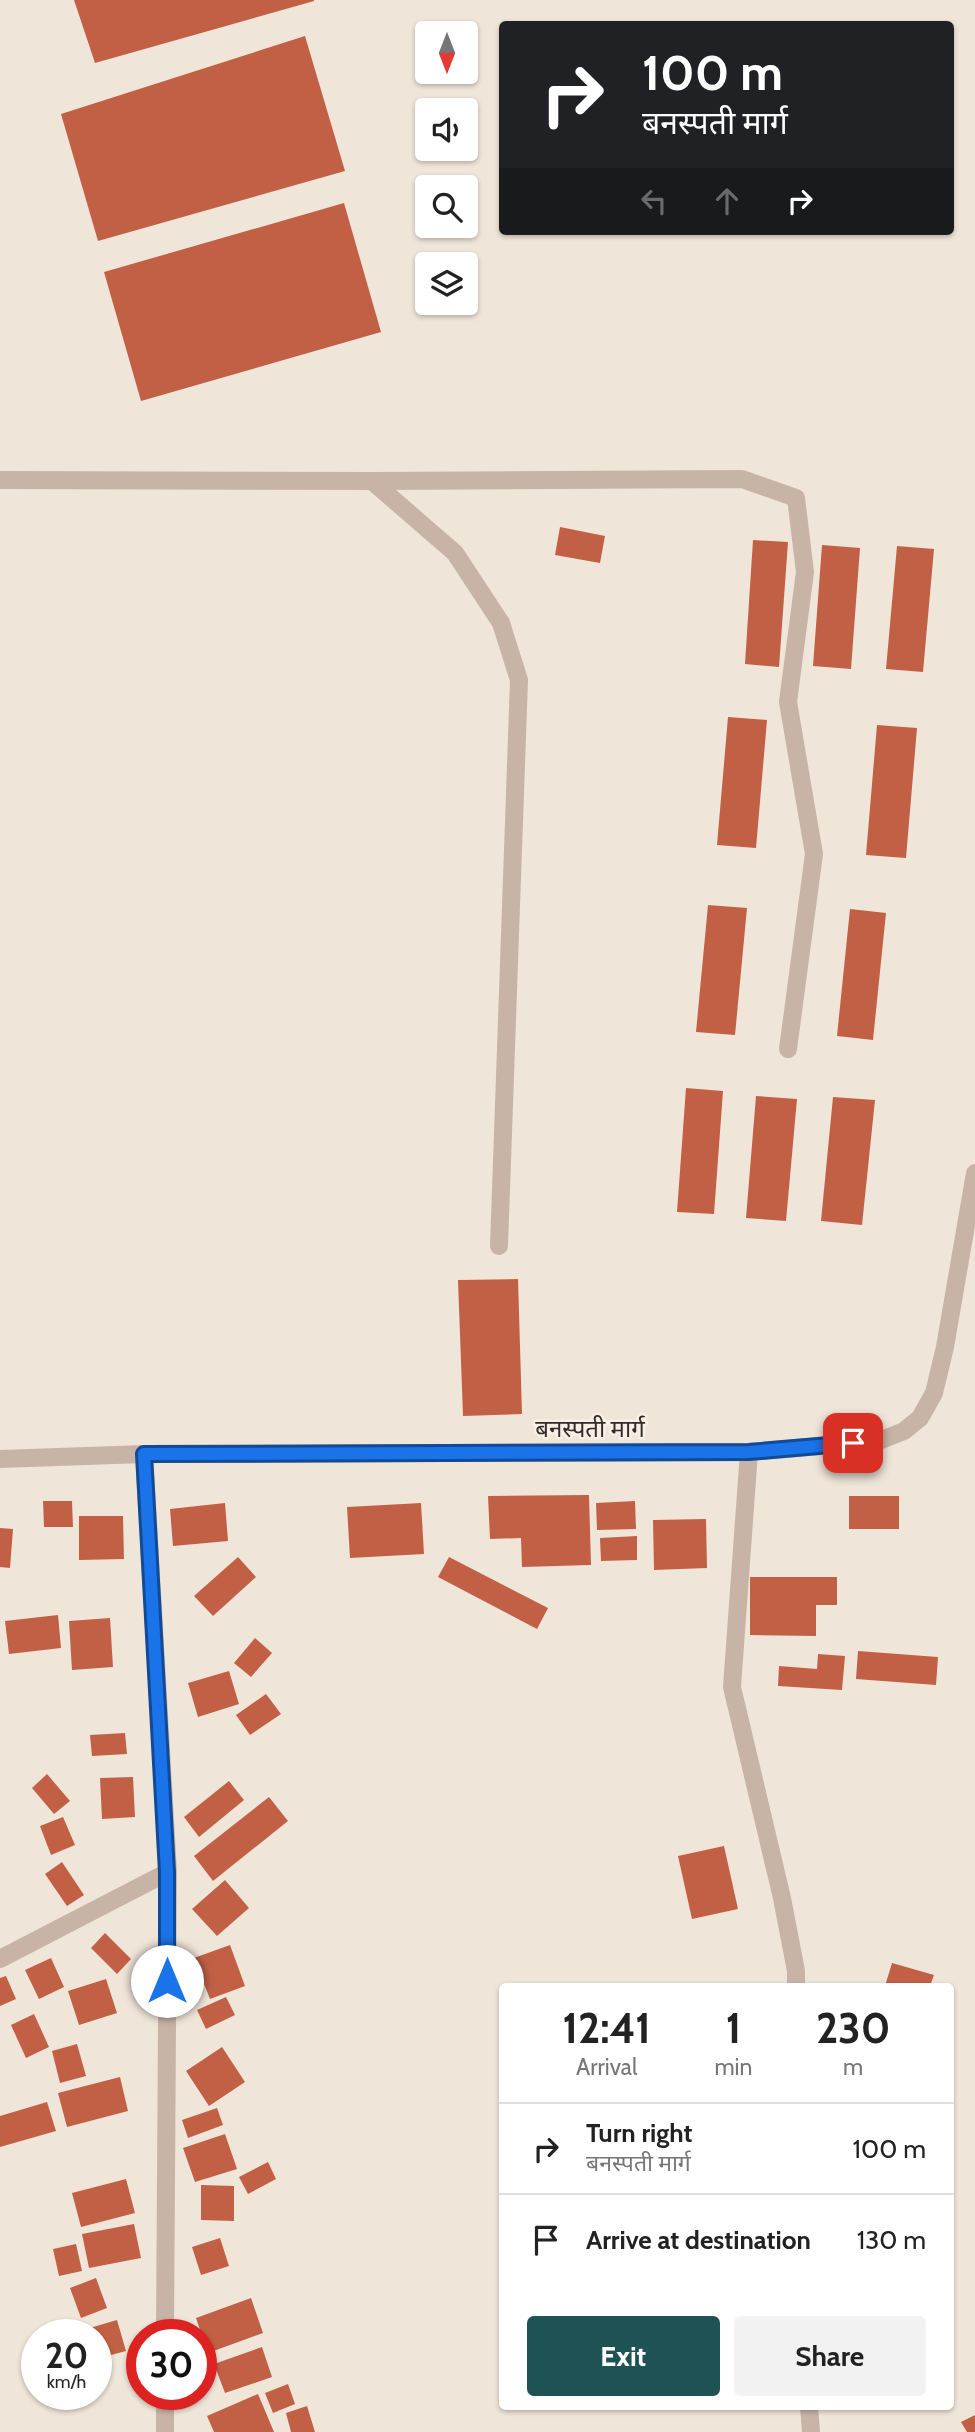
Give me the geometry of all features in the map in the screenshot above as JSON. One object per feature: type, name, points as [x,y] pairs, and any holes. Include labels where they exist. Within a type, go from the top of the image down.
[{"type":"street","points":[[0,480],[742,479],[796,498],[805,572],[788,702],[814,854],[788,1049]]},
{"type":"street","points":[[372,481],[455,553],[501,623],[519,680],[499,1246]]},
{"type":"street","name":"बनस्पती मार्ग","points":[[0,1459],[144,1454],[749,1452],[879,1441],[904,1431],[920,1418],[934,1393],[945,1347],[975,1173]]},
{"type":"street","points":[[749,1452],[732,1687],[782,1898],[796,1983]]},
{"type":"street","points":[[144,1454],[167,1872],[165,2319]]},
{"type":"street","points":[[0,1959],[13,1955],[167,1872]]},
{"type":"street","points":[[165,2410],[165,2432]]},
{"type":"street","points":[[809,2410],[811,2432]]},
{"type":"building","points":[[74,0],[314,0],[314,1],[95,63]]},
{"type":"building","points":[[305,36],[345,171],[98,241],[61,114]]},
{"type":"building","points":[[344,203],[381,332],[141,401],[104,272]]},
{"type":"building","points":[[560,527],[605,536],[600,563],[555,555]]},
{"type":"building","points":[[753,540],[788,542],[779,667],[745,664]]},
{"type":"building","points":[[822,545],[860,548],[851,669],[813,666]]},
{"type":"building","points":[[897,546],[934,549],[923,672],[886,669]]},
{"type":"building","points":[[728,717],[767,720],[756,848],[717,845]]},
{"type":"building","points":[[877,725],[917,728],[906,858],[866,855]]},
{"type":"building","points":[[708,905],[747,908],[735,1035],[696,1032]]},
{"type":"building","points":[[850,909],[886,913],[873,1040],[837,1036]]},
{"type":"building","points":[[686,1088],[723,1091],[714,1214],[677,1212]]},
{"type":"building","points":[[756,1096],[797,1099],[786,1221],[746,1218]]},
{"type":"building","points":[[833,1097],[875,1100],[862,1225],[821,1221]]},
{"type":"building","points":[[518,1279],[522,1414],[463,1416],[458,1280]]},
{"type":"building","points":[[589,1495],[591,1565],[522,1567],[521,1538],[490,1539],[488,1496]]},
{"type":"building","points":[[849,1496],[899,1496],[899,1529],[849,1529]]},
{"type":"building","points":[[43,1501],[72,1501],[73,1527],[44,1527]]},
{"type":"building","points":[[635,1501],[636,1529],[597,1530],[596,1503]]},
{"type":"building","points":[[225,1503],[228,1541],[173,1546],[170,1509]]},
{"type":"building","points":[[421,1503],[424,1554],[350,1558],[347,1507]]},
{"type":"building","points":[[79,1516],[123,1516],[124,1559],[79,1560]]},
{"type":"building","points":[[706,1519],[707,1568],[654,1570],[653,1520]]},
{"type":"building","points":[[0,1528],[13,1529],[10,1568],[0,1567]]},
{"type":"building","points":[[637,1536],[637,1560],[601,1561],[600,1538]]},
{"type":"building","points":[[238,1557],[256,1577],[213,1616],[194,1596]]},
{"type":"building","points":[[449,1557],[548,1608],[537,1629],[438,1577]]},
{"type":"building","points":[[750,1577],[837,1577],[837,1605],[816,1605],[816,1636],[750,1635]]},
{"type":"building","points":[[58,1615],[61,1648],[9,1654],[5,1621]]},
{"type":"building","points":[[110,1618],[113,1667],[72,1670],[69,1621]]},
{"type":"building","points":[[255,1638],[272,1653],[251,1677],[234,1663]]},
{"type":"building","points":[[858,1651],[938,1657],[936,1685],[856,1679]]},
{"type":"building","points":[[818,1654],[845,1656],[842,1690],[778,1686],[779,1666],[817,1669]]},
{"type":"building","points":[[229,1671],[239,1704],[198,1717],[188,1683]]},
{"type":"building","points":[[266,1694],[281,1714],[250,1735],[236,1715]]},
{"type":"building","points":[[125,1733],[127,1754],[92,1756],[90,1735]]},
{"type":"building","points":[[47,1774],[70,1801],[54,1814],[32,1788]]},
{"type":"building","points":[[133,1777],[135,1817],[102,1819],[100,1778]]},
{"type":"building","points":[[229,1781],[244,1800],[199,1837],[184,1817]]},
{"type":"building","points":[[269,1797],[288,1821],[213,1881],[194,1856]]},
{"type":"building","points":[[63,1817],[75,1845],[51,1855],[40,1826]]},
{"type":"building","points":[[724,1846],[738,1909],[692,1919],[678,1856]]},
{"type":"building","points":[[62,1862],[84,1895],[67,1906],[45,1874]]},
{"type":"building","points":[[225,1880],[249,1908],[217,1936],[192,1909]]},
{"type":"building","points":[[105,1933],[131,1959],[117,1974],[91,1948]]},
{"type":"building","points":[[230,1945],[245,1986],[210,1999],[194,1958]]},
{"type":"building","points":[[51,1958],[64,1987],[39,1999],[25,1970]]},
{"type":"building","points":[[892,1963],[934,1975],[931,1983],[886,1983]]},
{"type":"building","points":[[6,1976],[16,1999],[0,2006],[0,1978]]},
{"type":"building","points":[[106,1979],[117,2013],[79,2025],[68,1991]]},
{"type":"building","points":[[226,1997],[235,2015],[206,2029],[197,2010]]},
{"type":"building","points":[[34,2014],[49,2047],[26,2058],[11,2025]]},
{"type":"building","points":[[77,2044],[86,2076],[60,2083],[52,2051]]},
{"type":"building","points":[[222,2047],[245,2082],[209,2106],[186,2071]]},
{"type":"building","points":[[120,2077],[128,2111],[67,2127],[58,2093]]},
{"type":"building","points":[[47,2102],[56,2131],[0,2147],[0,2116]]},
{"type":"building","points":[[217,2108],[223,2125],[188,2138],[182,2120]]},
{"type":"building","points":[[225,2134],[237,2169],[195,2182],[183,2148]]},
{"type":"building","points":[[268,2162],[276,2179],[248,2194],[239,2177]]},
{"type":"building","points":[[126,2179],[135,2213],[81,2227],[72,2193]]},
{"type":"building","points":[[201,2185],[234,2186],[234,2221],[201,2220]]},
{"type":"building","points":[[134,2224],[141,2258],[89,2268],[82,2234]]},
{"type":"building","points":[[220,2238],[229,2266],[201,2275],[192,2247]]},
{"type":"building","points":[[76,2244],[82,2271],[59,2276],[53,2249]]},
{"type":"building","points":[[96,2278],[107,2308],[81,2318],[70,2288]]},
{"type":"building","points":[[251,2298],[263,2333],[217,2350],[217,2319],[196,2318]]},
{"type":"building","points":[[117,2320],[126,2351],[112,2355],[112,2321]]},
{"type":"building","points":[[262,2347],[272,2377],[225,2393],[217,2372],[217,2363]]},
{"type":"building","points":[[288,2384],[295,2404],[273,2413],[265,2393]]},
{"type":"building","points":[[258,2394],[274,2432],[214,2432],[207,2416]]},
{"type":"building","points":[[307,2406],[315,2432],[291,2432],[286,2413]]},
{"type":"building","points":[[975,2415],[975,2432],[967,2432],[961,2422]]},
{"type":"route","points":[[167,1981],[167,1872],[144,1454],[749,1452],[853,1443]]}]
